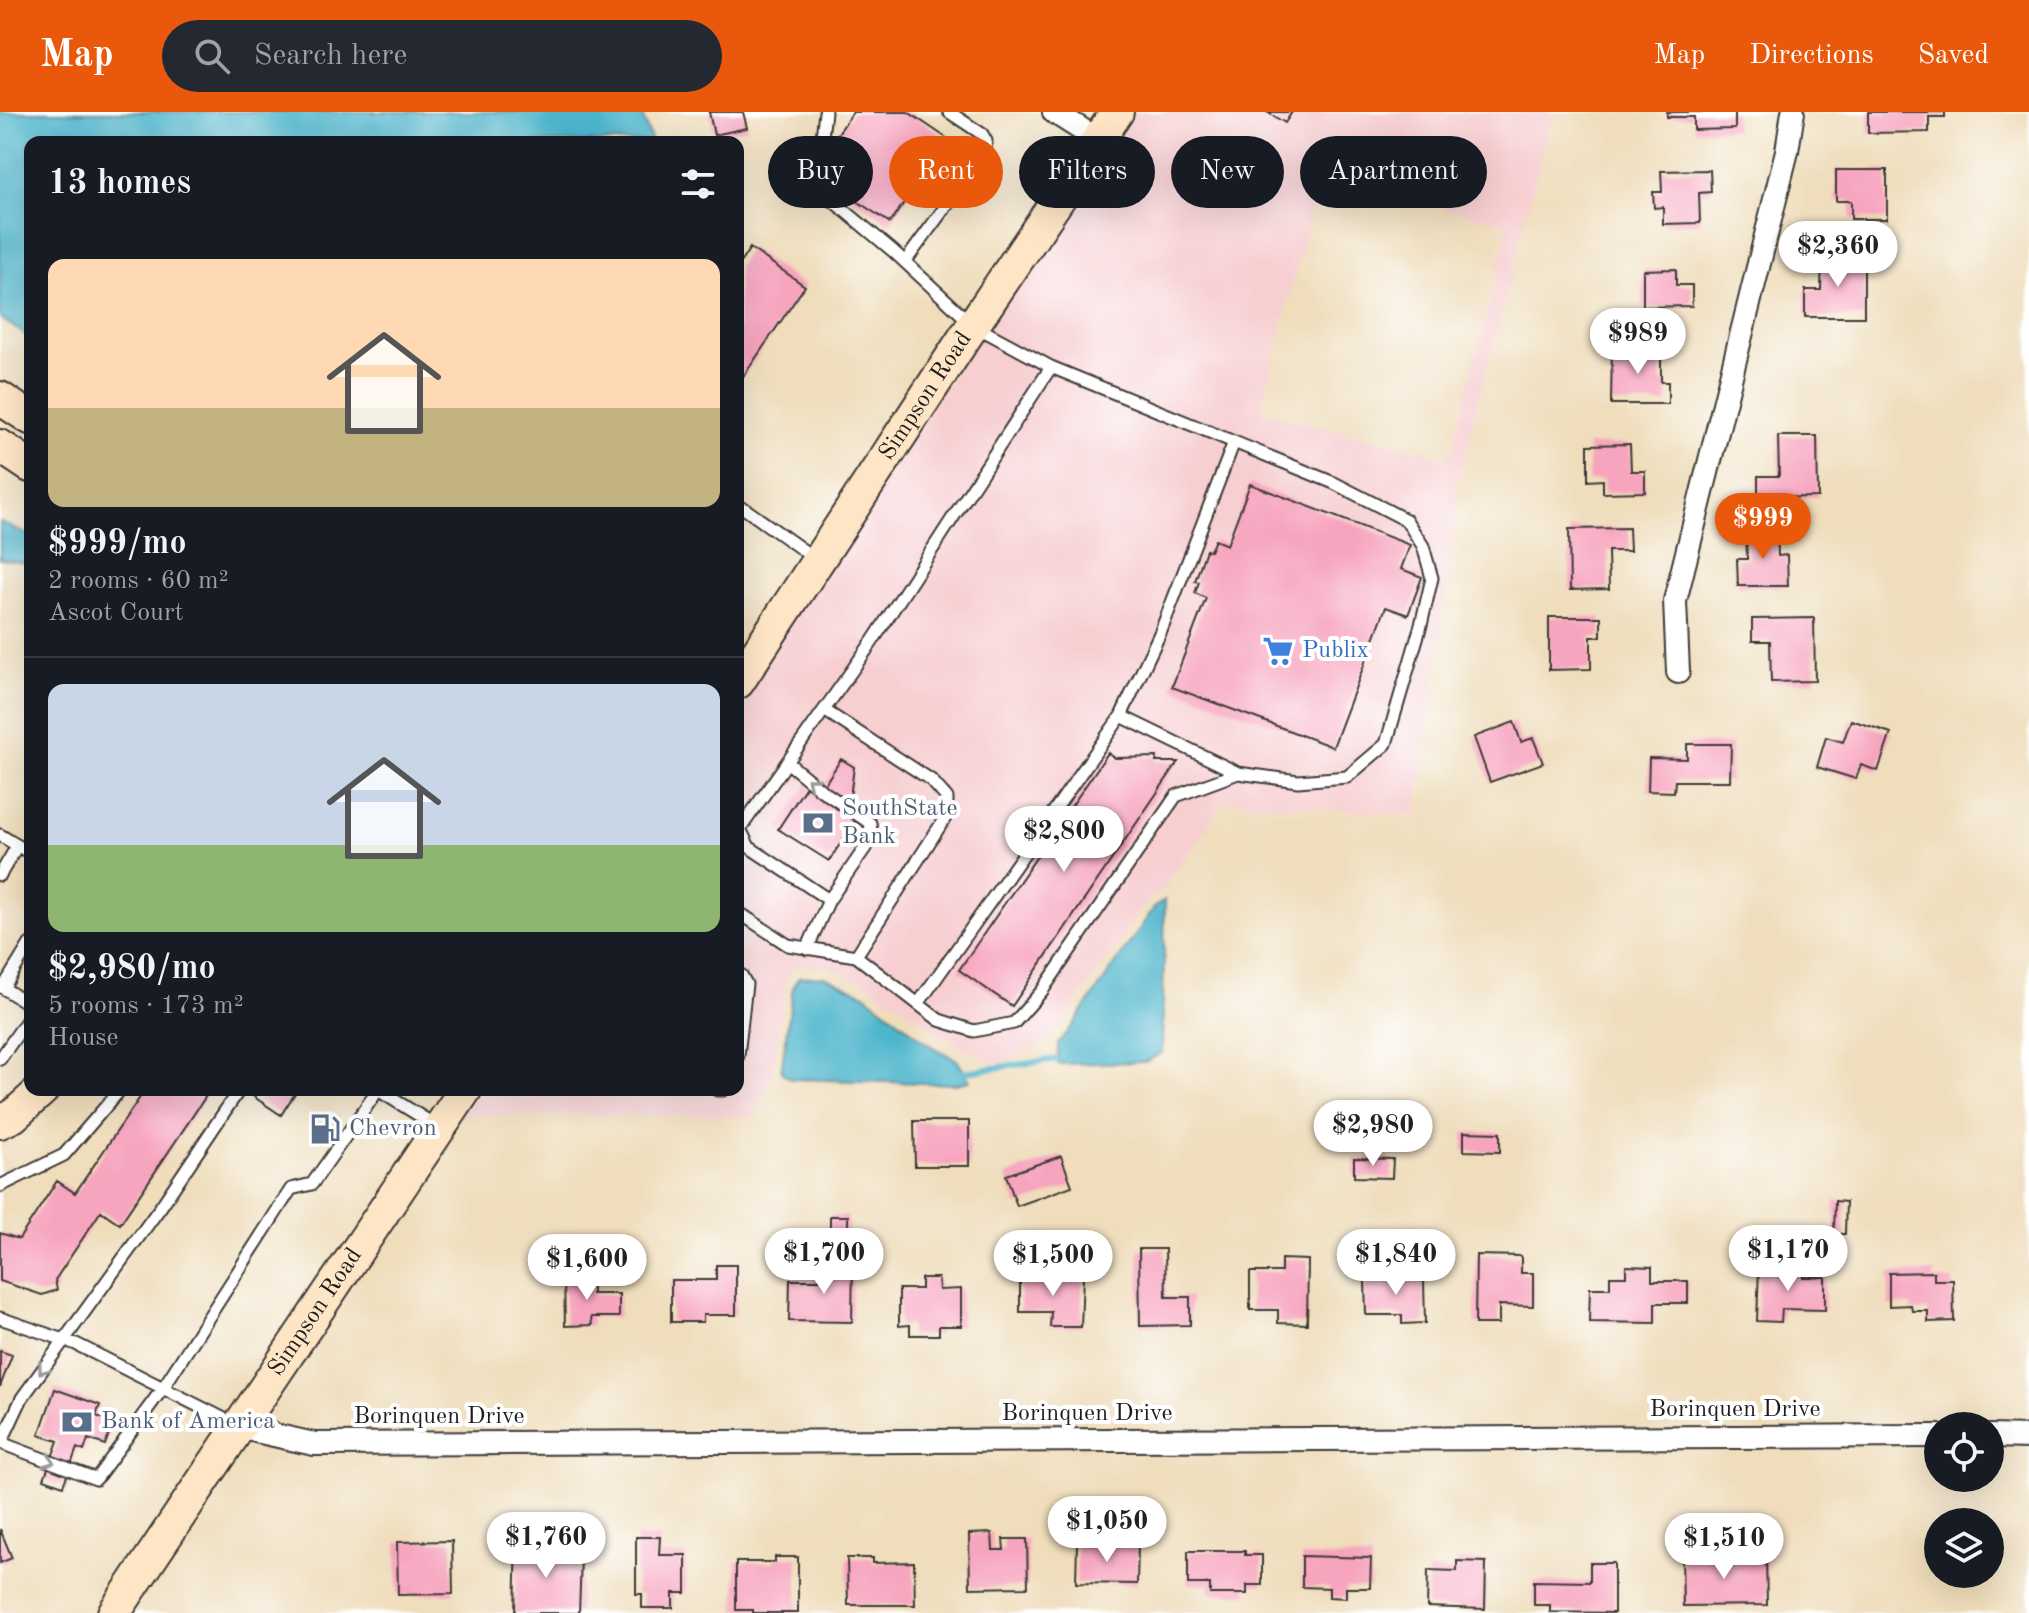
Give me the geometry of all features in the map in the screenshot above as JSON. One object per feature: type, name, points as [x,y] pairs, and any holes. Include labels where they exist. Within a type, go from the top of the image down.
[{"type":"main road","name":"Simpson Road","points":[[1101,136],[1117,112]]},
{"type":"main road","name":"Simpson Road","points":[[744,673],[1052,208]]},
{"type":"main road","points":[[0,398],[24,414]]},
{"type":"main road","points":[[0,446],[24,462]]},
{"type":"main road","points":[[0,1122],[13,1116],[35,1096]]},
{"type":"main road","name":"Simpson Road","points":[[114,1613],[461,1096]]},
{"type":"street","points":[[1054,112],[1092,136]]},
{"type":"street","points":[[1678,672],[1675,601],[1787,151],[1793,112]]},
{"type":"street","name":"Borinquen Drive","points":[[238,1427],[314,1444],[1924,1436]]},
{"type":"street","points":[[2004,1436],[2029,1437]]},
{"type":"lane","points":[[825,112],[819,162],[823,187],[832,200],[973,325],[1051,367],[1334,483],[1406,520],[1423,546],[1432,578],[1386,744],[1347,777],[1298,781],[1238,773],[1121,716]]},
{"type":"lane","points":[[905,262],[984,154],[986,141],[982,134],[949,112]]},
{"type":"lane","points":[[744,823],[872,642],[1051,367]]},
{"type":"lane","points":[[918,1004],[1121,716],[1161,631],[1234,442]]},
{"type":"lane","points":[[744,509],[818,561]]},
{"type":"lane","points":[[824,710],[931,780],[947,798],[947,815],[856,956]]},
{"type":"lane","points":[[787,762],[821,790],[870,823],[872,838],[829,900],[807,949]]},
{"type":"lane","points":[[744,916],[788,945],[856,956],[939,1020],[974,1031],[1014,1023],[1042,991],[1176,796],[1238,773]]},
{"type":"lane","points":[[0,835],[24,850]]},
{"type":"lane","points":[[744,837],[749,847],[829,900]]},
{"type":"lane","points":[[0,875],[17,846]]},
{"type":"lane","points":[[24,953],[2,987],[24,1001]]},
{"type":"lane","points":[[744,980],[744,1002]]},
{"type":"lane","points":[[0,1059],[24,1025]]},
{"type":"lane","points":[[0,1186],[64,1155],[115,1096]]},
{"type":"lane","points":[[235,1096],[162,1205],[22,1398],[1,1443],[96,1479],[163,1388],[291,1189],[312,1184],[374,1096]]},
{"type":"lane","points":[[388,1096],[439,1128]]},
{"type":"lane","points":[[0,1318],[65,1340],[238,1427]]},
{"type":"shaded area","points":[[1130,112],[1553,112],[1455,491],[1458,493],[1417,816],[1224,801],[1164,890],[1149,899],[1051,1039],[999,1065],[952,1043],[868,985],[828,967],[799,967],[794,969],[785,984],[773,1073],[755,1116],[461,1114],[473,1096],[744,1096],[744,692],[1065,208],[1155,208],[1155,136],[1114,136]],"holes":[[[1300,136],[1487,136],[1487,208],[1443,208],[1500,222],[1506,228],[1506,234],[1452,450],[1447,457],[1270,414],[1263,409],[1312,208],[1300,208]]]},
{"type":"water","points":[[0,112],[641,112],[650,136],[24,136],[24,334],[0,318]]},
{"type":"water","points":[[0,522],[24,533],[24,563],[0,559]]},
{"type":"water","points":[[1165,900],[1162,1053],[1145,1062],[1058,1064],[1058,1044],[1156,905]]},
{"type":"water","points":[[824,976],[865,994],[931,1046],[957,1060],[970,1081],[955,1084],[791,1079],[781,1072],[793,986],[799,977]]},
{"type":"building","points":[[709,112],[743,112],[747,128],[714,135]]},
{"type":"building","points":[[853,112],[908,112],[944,136],[889,136],[889,208],[900,208],[890,223],[867,208],[873,208],[873,136],[837,135]]},
{"type":"building","points":[[1267,112],[1292,112],[1285,123]]},
{"type":"building","points":[[1667,112],[1735,112],[1735,129],[1694,130],[1694,117],[1667,117]]},
{"type":"building","points":[[1868,112],[1945,112],[1945,117],[1929,117],[1929,132],[1868,133]]},
{"type":"building","points":[[1710,170],[1711,192],[1699,193],[1700,223],[1663,224],[1663,207],[1654,208],[1653,192],[1662,192],[1661,171]]},
{"type":"building","points":[[1836,170],[1887,170],[1887,219],[1851,219],[1851,201],[1836,201]]},
{"type":"building","points":[[750,248],[805,286],[744,375],[744,257]]},
{"type":"building","points":[[1822,255],[1864,255],[1864,317],[1805,317],[1805,290],[1821,290]]},
{"type":"building","points":[[1676,269],[1676,285],[1692,285],[1692,306],[1643,307],[1643,270]]},
{"type":"building","points":[[1612,346],[1661,347],[1661,382],[1668,382],[1668,404],[1611,404]]},
{"type":"building","points":[[1778,436],[1817,436],[1818,497],[1758,498],[1758,476],[1779,476]]},
{"type":"building","points":[[1630,444],[1631,471],[1645,471],[1645,492],[1603,493],[1603,480],[1588,481],[1588,445]]},
{"type":"building","name":"Publix","points":[[1250,484],[1410,545],[1401,569],[1422,577],[1408,615],[1386,607],[1333,747],[1172,687],[1206,598],[1195,593],[1199,582],[1195,581],[1206,550],[1210,551],[1215,540],[1227,545]]},
{"type":"building","points":[[1629,528],[1630,551],[1608,551],[1609,589],[1570,590],[1569,529]]},
{"type":"building","points":[[1746,529],[1777,529],[1778,556],[1787,555],[1788,586],[1738,586],[1737,559],[1747,559]]},
{"type":"building","points":[[1549,617],[1601,617],[1601,637],[1591,637],[1591,669],[1549,670]]},
{"type":"building","points":[[1814,618],[1815,681],[1771,682],[1770,641],[1752,641],[1752,619]]},
{"type":"building","points":[[1851,720],[1891,733],[1878,771],[1861,765],[1856,779],[1817,767],[1826,737],[1843,742]]},
{"type":"building","points":[[1514,722],[1521,742],[1533,738],[1543,763],[1490,782],[1474,737]]},
{"type":"building","points":[[1687,744],[1731,744],[1730,781],[1675,781],[1674,792],[1648,791],[1649,758],[1687,759]]},
{"type":"building","points":[[1108,753],[1115,758],[1157,757],[1156,762],[1178,762],[1012,1006],[959,970]]},
{"type":"building","name":"SouthState Bank","points":[[841,759],[854,767],[848,812],[857,818],[829,861],[778,829],[807,785],[819,793]]},
{"type":"building","points":[[141,1096],[206,1096],[120,1224],[101,1211],[55,1280],[57,1290],[42,1295],[0,1281],[0,1233],[19,1239],[57,1181],[75,1193]]},
{"type":"building","points":[[255,1096],[293,1096],[281,1115]]},
{"type":"building","points":[[914,1121],[969,1121],[969,1166],[915,1166]]},
{"type":"building","points":[[1464,1132],[1500,1133],[1500,1152],[1464,1151]]},
{"type":"building","points":[[1061,1156],[1072,1186],[1017,1206],[1006,1175]]},
{"type":"building","points":[[1354,1158],[1393,1159],[1392,1178],[1354,1177]]},
{"type":"building","points":[[1835,1201],[1846,1202],[1845,1234],[1834,1234]]},
{"type":"building","points":[[830,1216],[848,1216],[848,1242],[830,1242]]},
{"type":"building","points":[[1139,1249],[1165,1249],[1166,1297],[1190,1297],[1190,1325],[1140,1326]]},
{"type":"building","points":[[1476,1255],[1521,1256],[1521,1273],[1533,1273],[1533,1306],[1499,1305],[1499,1324],[1475,1324]]},
{"type":"building","points":[[1281,1259],[1308,1260],[1307,1324],[1278,1323],[1278,1310],[1250,1310],[1250,1272],[1281,1272]]},
{"type":"building","points":[[824,1261],[853,1261],[852,1322],[789,1321],[790,1280],[824,1280]]},
{"type":"building","points":[[716,1265],[736,1265],[736,1315],[703,1315],[703,1322],[671,1322],[671,1280],[716,1280]]},
{"type":"building","points":[[1626,1266],[1652,1267],[1652,1281],[1688,1281],[1688,1303],[1655,1303],[1655,1323],[1589,1322],[1590,1288],[1610,1288],[1610,1276],[1626,1276]]},
{"type":"building","points":[[1759,1268],[1803,1270],[1803,1277],[1825,1277],[1825,1310],[1782,1309],[1781,1322],[1757,1321]]},
{"type":"building","points":[[1385,1270],[1404,1270],[1404,1280],[1424,1280],[1425,1323],[1402,1324],[1402,1315],[1366,1315],[1365,1280],[1385,1280]]},
{"type":"building","points":[[1934,1272],[1934,1280],[1953,1280],[1954,1321],[1928,1322],[1928,1311],[1912,1311],[1911,1305],[1889,1306],[1889,1273]]},
{"type":"building","points":[[591,1274],[592,1294],[619,1294],[619,1317],[591,1317],[592,1325],[565,1326],[564,1275]]},
{"type":"building","points":[[1020,1274],[1083,1275],[1081,1327],[1050,1327],[1051,1312],[1020,1312]]},
{"type":"building","points":[[921,1278],[938,1278],[939,1290],[961,1289],[961,1326],[939,1326],[939,1335],[910,1335],[910,1325],[899,1326],[899,1289],[921,1289]]},
{"type":"building","points":[[0,1351],[12,1355],[0,1387]]},
{"type":"building","points":[[55,1389],[100,1405],[96,1416],[113,1422],[105,1445],[88,1439],[84,1451],[77,1448],[63,1486],[44,1479],[58,1441],[39,1435]]},
{"type":"building","points":[[0,1529],[12,1558],[0,1563]]},
{"type":"building","points":[[992,1533],[993,1550],[1004,1550],[1003,1539],[1027,1539],[1028,1587],[970,1588],[969,1534]]},
{"type":"building","points":[[636,1537],[660,1537],[659,1555],[686,1555],[686,1593],[673,1593],[673,1608],[642,1608],[642,1594],[636,1594]]},
{"type":"building","points":[[517,1540],[550,1541],[549,1556],[581,1557],[579,1613],[515,1613]]},
{"type":"building","points":[[452,1541],[453,1594],[398,1595],[397,1542]]},
{"type":"building","points":[[1077,1543],[1138,1545],[1137,1584],[1076,1583]]},
{"type":"building","points":[[1188,1551],[1245,1551],[1245,1555],[1262,1555],[1262,1585],[1247,1585],[1247,1594],[1210,1594],[1210,1584],[1188,1584]]},
{"type":"building","points":[[1302,1556],[1371,1558],[1370,1588],[1346,1588],[1346,1598],[1329,1597],[1329,1588],[1302,1587]]},
{"type":"building","points":[[1766,1556],[1767,1605],[1683,1606],[1682,1557]]},
{"type":"building","points":[[775,1557],[798,1557],[798,1613],[736,1610],[736,1562],[775,1562]]},
{"type":"building","points":[[847,1558],[873,1558],[873,1563],[914,1562],[915,1605],[848,1605]]},
{"type":"building","points":[[1457,1561],[1486,1562],[1485,1609],[1427,1607],[1428,1570],[1457,1571]]},
{"type":"building","points":[[1590,1563],[1614,1563],[1614,1613],[1550,1612],[1550,1605],[1534,1605],[1534,1581],[1590,1582]]},
{"type":"waterway","points":[[965,1072],[1058,1059]]},
{"type":"place","name":"Publix","points":[[1278,651]]},
{"type":"place","name":"SouthState Bank","points":[[818,823]]},
{"type":"place","name":"Chevron","points":[[325,1129]]},
{"type":"place","name":"Bank of America","points":[[77,1422]]}]
